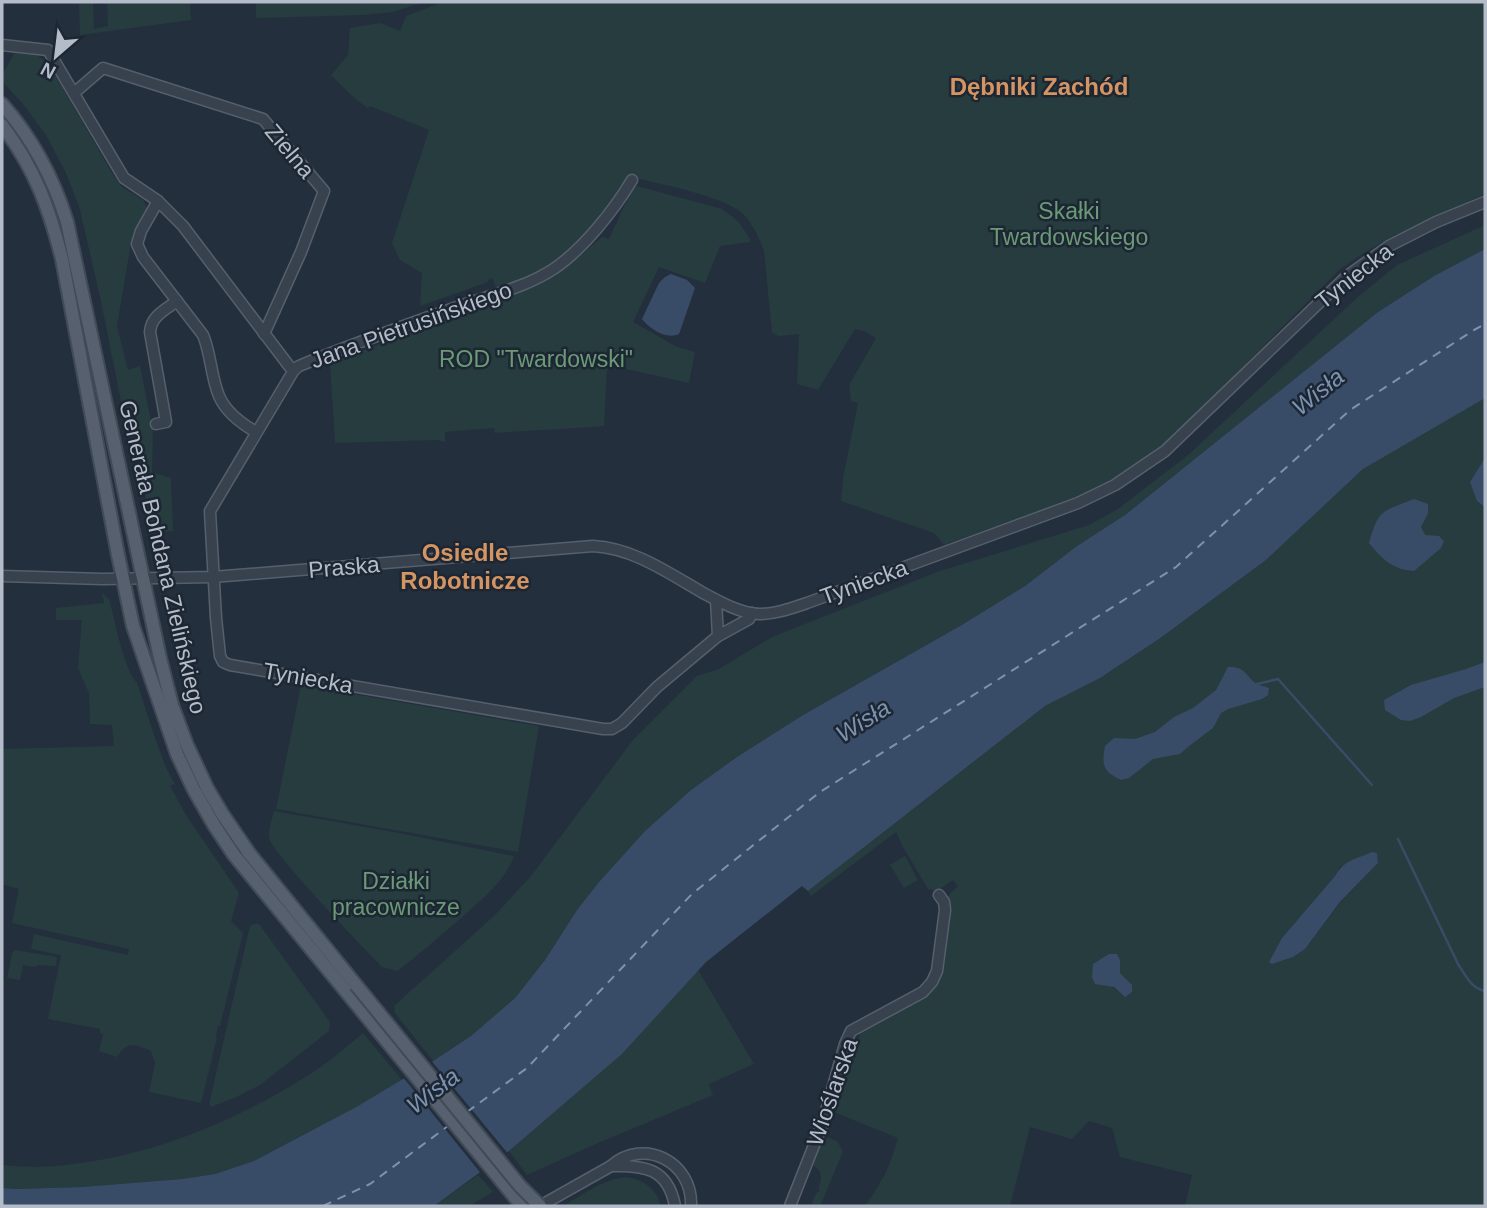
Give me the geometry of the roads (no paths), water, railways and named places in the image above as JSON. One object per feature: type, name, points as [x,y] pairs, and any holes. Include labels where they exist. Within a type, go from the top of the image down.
[{"type":"main road","name":"Generała Bohdana Zielińskiego","points":[[2,104],[41,158],[61,200],[172,705],[187,746],[207,788],[249,853],[351,989]]},
{"type":"main road","name":"Generała Bohdana Zielińskiego","points":[[2,125],[31,169],[54,226],[133,626],[177,754],[194,790],[234,855],[351,989]]},
{"type":"main road","points":[[351,989],[522,1206]]},
{"type":"main road","points":[[351,989],[540,1206]]},
{"type":"street","points":[[2,45],[48,50],[124,178],[158,201],[183,226],[294,370]]},
{"type":"street","name":"Zielna","points":[[74,93],[103,68],[263,119],[324,191],[301,252],[264,334]]},
{"type":"street","name":"Jana Pietrusińskiego","points":[[216,618],[210,511],[294,370],[362,340],[525,283],[555,268],[611,214],[632,180]]},
{"type":"street","points":[[158,201],[141,231],[137,244],[143,257],[203,335],[219,396],[235,417],[256,432]]},
{"type":"street","name":"Tyniecka","points":[[216,618],[220,656],[223,662],[230,665],[612,729],[718,636],[749,619],[752,613],[771,613],[807,603],[1077,503],[1115,485],[1173,444],[1347,276],[1389,246],[1436,222],[1485,202]]},
{"type":"street","points":[[156,424],[166,422],[150,324],[177,301]]},
{"type":"street","name":"Praska","points":[[2,576],[123,579],[213,577],[593,546],[632,554],[716,600],[752,613]]},
{"type":"street","points":[[716,600],[718,636]]},
{"type":"street","name":"Wioślarska","points":[[790,1206],[822,1125],[850,1031],[923,992],[932,982],[937,971],[945,910],[939,895]]},
{"type":"street","points":[[540,1206],[625,1156],[639,1153],[663,1158],[675,1166],[691,1194],[691,1206]]},
{"type":"street","points":[[611,1166],[632,1165],[651,1171],[667,1185],[675,1206]]},
{"type":"water","name":"Wisła","points":[[1485,249],[1485,398],[1363,469],[1266,560],[1159,639],[1100,678],[1045,706],[808,891],[802,886],[706,962],[622,1054],[509,1151],[434,1206],[2,1206],[2,1188],[82,1187],[182,1179],[215,1174],[254,1161],[358,1106],[433,1061],[471,1036],[515,998],[599,882],[645,831],[691,790],[803,715],[1025,586],[1077,546],[1125,515],[1378,312],[1434,276]]},
{"type":"water","points":[[671,274],[687,280],[695,288],[679,334],[669,336],[654,330],[642,319],[659,283]]},
{"type":"water","points":[[1485,458],[1485,507],[1477,501],[1470,482]]},
{"type":"water","points":[[1414,499],[1428,504],[1428,513],[1421,527],[1425,535],[1439,536],[1444,541],[1441,548],[1414,571],[1388,563],[1369,543],[1383,513]]},
{"type":"water","points":[[1485,662],[1485,687],[1454,698],[1410,721],[1401,720],[1385,710],[1384,700],[1411,685]]},
{"type":"water","points":[[1228,667],[1242,670],[1257,684],[1269,688],[1268,695],[1221,713],[1213,728],[1180,754],[1153,759],[1129,778],[1121,780],[1110,774],[1104,763],[1105,746],[1114,738],[1135,739],[1155,732],[1174,717],[1193,708],[1216,690]]},
{"type":"water","points":[[1372,852],[1377,853],[1378,863],[1340,902],[1305,949],[1293,957],[1272,964],[1269,962],[1282,938],[1342,866]]},
{"type":"water","points":[[1109,954],[1117,954],[1120,973],[1132,985],[1132,992],[1125,997],[1114,987],[1095,984],[1092,977],[1093,964]]},
{"type":"waterway","points":[[1257,684],[1278,679],[1372,785]]},
{"type":"waterway","points":[[1398,839],[1458,964],[1472,984],[1485,991]]},
{"type":"district","name":"Dębniki Zachód","points":[[1039,87]]},
{"type":"district","name":"Osiedle Robotnicze","points":[[465,567]]},
{"type":"park label","name":"Skałki Twardowskiego","points":[[1069,224]]},
{"type":"park label","name":"ROD \"Twardowski\"","points":[[536,359]]},
{"type":"park label","name":"Działki pracownicze","points":[[396,894]]}]
